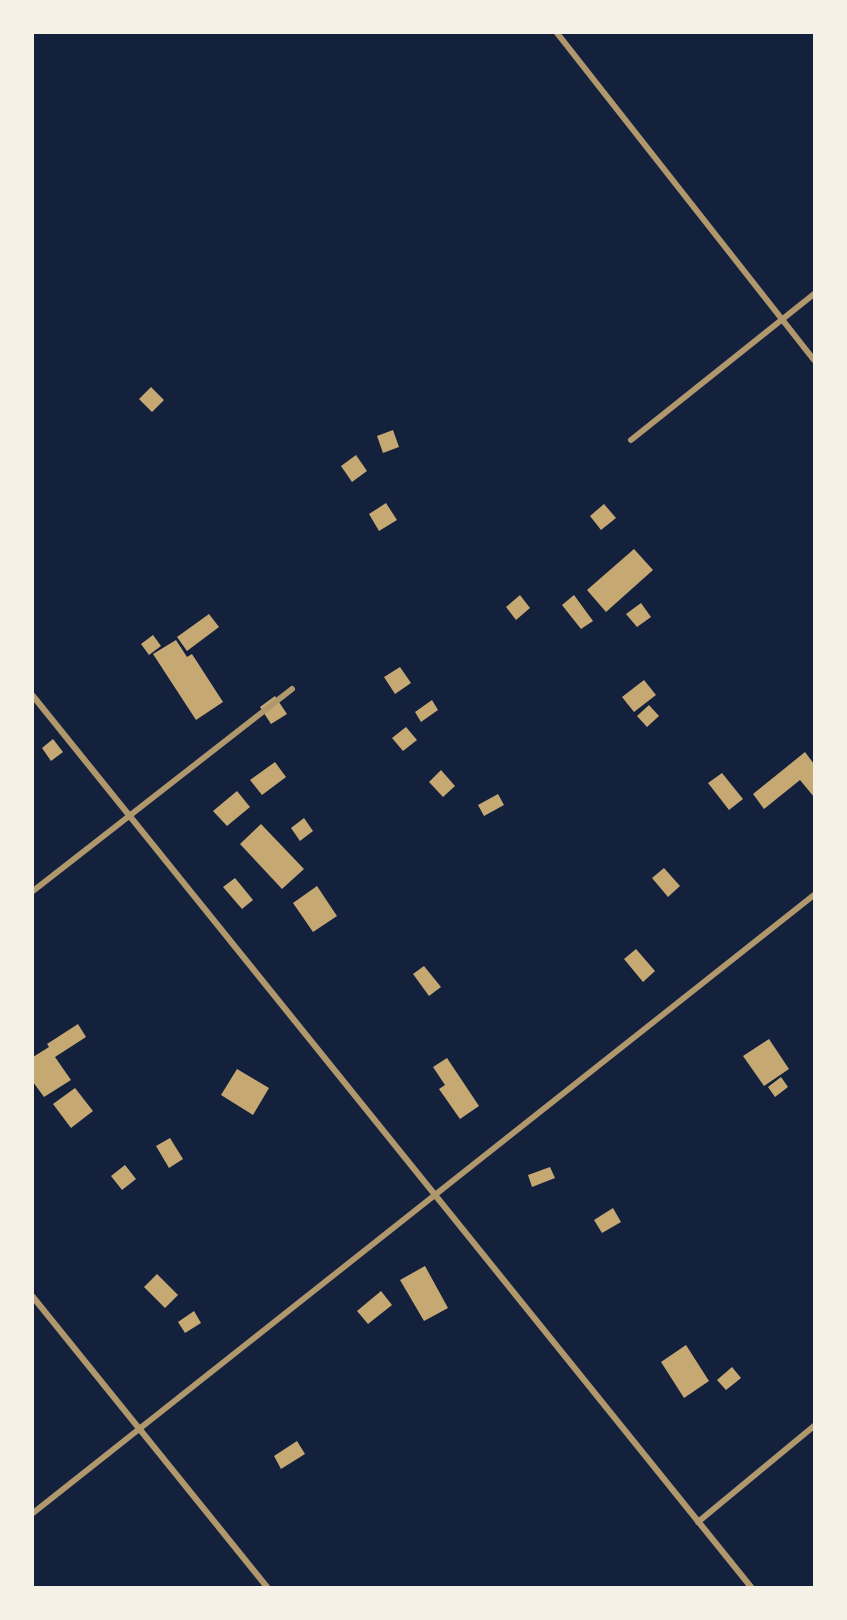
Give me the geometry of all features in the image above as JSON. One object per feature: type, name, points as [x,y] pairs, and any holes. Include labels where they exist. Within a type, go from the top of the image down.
[{"type":"street","points":[[557,33],[814,360]]},
{"type":"street","points":[[631,440],[814,294]]},
{"type":"street","points":[[33,891],[292,689]]},
{"type":"street","points":[[33,696],[751,1587]]},
{"type":"street","points":[[33,1513],[814,895]]},
{"type":"street","points":[[33,1297],[267,1587]]},
{"type":"street","points":[[698,1522],[814,1426]]},
{"type":"building","points":[[151,387],[164,400],[152,412],[139,399]]},
{"type":"building","points":[[393,430],[399,447],[383,453],[377,436]]},
{"type":"building","points":[[356,455],[367,471],[352,482],[341,466]]},
{"type":"building","points":[[386,503],[397,520],[379,531],[369,514]]},
{"type":"building","points":[[604,504],[616,518],[601,530],[590,516]]},
{"type":"building","points":[[634,549],[653,570],[606,612],[587,590]]},
{"type":"building","points":[[520,595],[530,608],[516,620],[506,607]]},
{"type":"building","points":[[574,595],[593,621],[581,629],[562,605]]},
{"type":"building","points":[[641,603],[651,617],[637,627],[626,614]]},
{"type":"building","points":[[209,614],[219,627],[187,651],[177,637]]},
{"type":"building","points":[[153,635],[161,646],[149,655],[141,644]]},
{"type":"building","points":[[176,640],[187,657],[192,654],[223,702],[196,720],[153,654]]},
{"type":"building","points":[[400,667],[411,683],[395,694],[384,677]]},
{"type":"building","points":[[644,680],[656,695],[634,712],[622,697]]},
{"type":"building","points":[[275,696],[287,714],[271,724],[260,707]]},
{"type":"building","points":[[432,700],[438,710],[421,722],[415,712]]},
{"type":"building","points":[[649,705],[659,716],[647,727],[637,716]]},
{"type":"building","points":[[406,727],[417,740],[403,751],[392,738]]},
{"type":"building","points":[[53,739],[63,752],[51,761],[42,748]]},
{"type":"building","points":[[805,752],[814,764],[814,797],[800,780],[764,809],[753,794]]},
{"type":"building","points":[[275,762],[286,777],[262,795],[250,780]]},
{"type":"building","points":[[441,770],[455,786],[443,797],[429,782]]},
{"type":"building","points":[[722,773],[743,799],[729,810],[708,783]]},
{"type":"building","points":[[237,791],[250,807],[227,826],[213,811]]},
{"type":"building","points":[[498,794],[504,805],[484,816],[478,805]]},
{"type":"building","points":[[304,818],[313,831],[300,841],[291,828]]},
{"type":"building","points":[[261,824],[304,869],[282,889],[240,844]]},
{"type":"building","points":[[664,868],[680,886],[668,897],[652,878]]},
{"type":"building","points":[[235,878],[253,900],[242,909],[223,887]]},
{"type":"building","points":[[317,886],[337,916],[313,932],[293,903]]},
{"type":"building","points":[[636,949],[655,971],[643,982],[624,959]]},
{"type":"building","points":[[424,966],[441,987],[429,996],[413,974]]},
{"type":"building","points":[[78,1024],[86,1037],[55,1057],[71,1080],[44,1097],[33,1082],[33,1057],[49,1047],[47,1044]]},
{"type":"building","points":[[769,1039],[789,1069],[764,1086],[743,1056]]},
{"type":"building","points":[[447,1058],[479,1106],[460,1119],[439,1089],[445,1085],[433,1067]]},
{"type":"building","points":[[237,1069],[269,1088],[253,1115],[221,1095]]},
{"type":"building","points":[[781,1077],[788,1087],[775,1097],[768,1087]]},
{"type":"building","points":[[75,1088],[93,1111],[71,1128],[53,1104]]},
{"type":"building","points":[[170,1138],[183,1159],[169,1168],[156,1146]]},
{"type":"building","points":[[125,1165],[136,1179],[122,1190],[111,1176]]},
{"type":"building","points":[[550,1167],[555,1178],[532,1187],[528,1175]]},
{"type":"building","points":[[613,1208],[621,1222],[602,1233],[594,1220]]},
{"type":"building","points":[[425,1266],[448,1308],[424,1321],[400,1280]]},
{"type":"building","points":[[157,1274],[178,1295],[165,1308],[144,1287]]},
{"type":"building","points":[[381,1291],[392,1305],[368,1324],[357,1311]]},
{"type":"building","points":[[194,1311],[201,1323],[185,1333],[178,1322]]},
{"type":"building","points":[[686,1345],[709,1381],[684,1398],[661,1362]]},
{"type":"building","points":[[732,1367],[741,1378],[726,1390],[717,1380]]},
{"type":"building","points":[[297,1441],[305,1454],[281,1469],[274,1456]]}]
